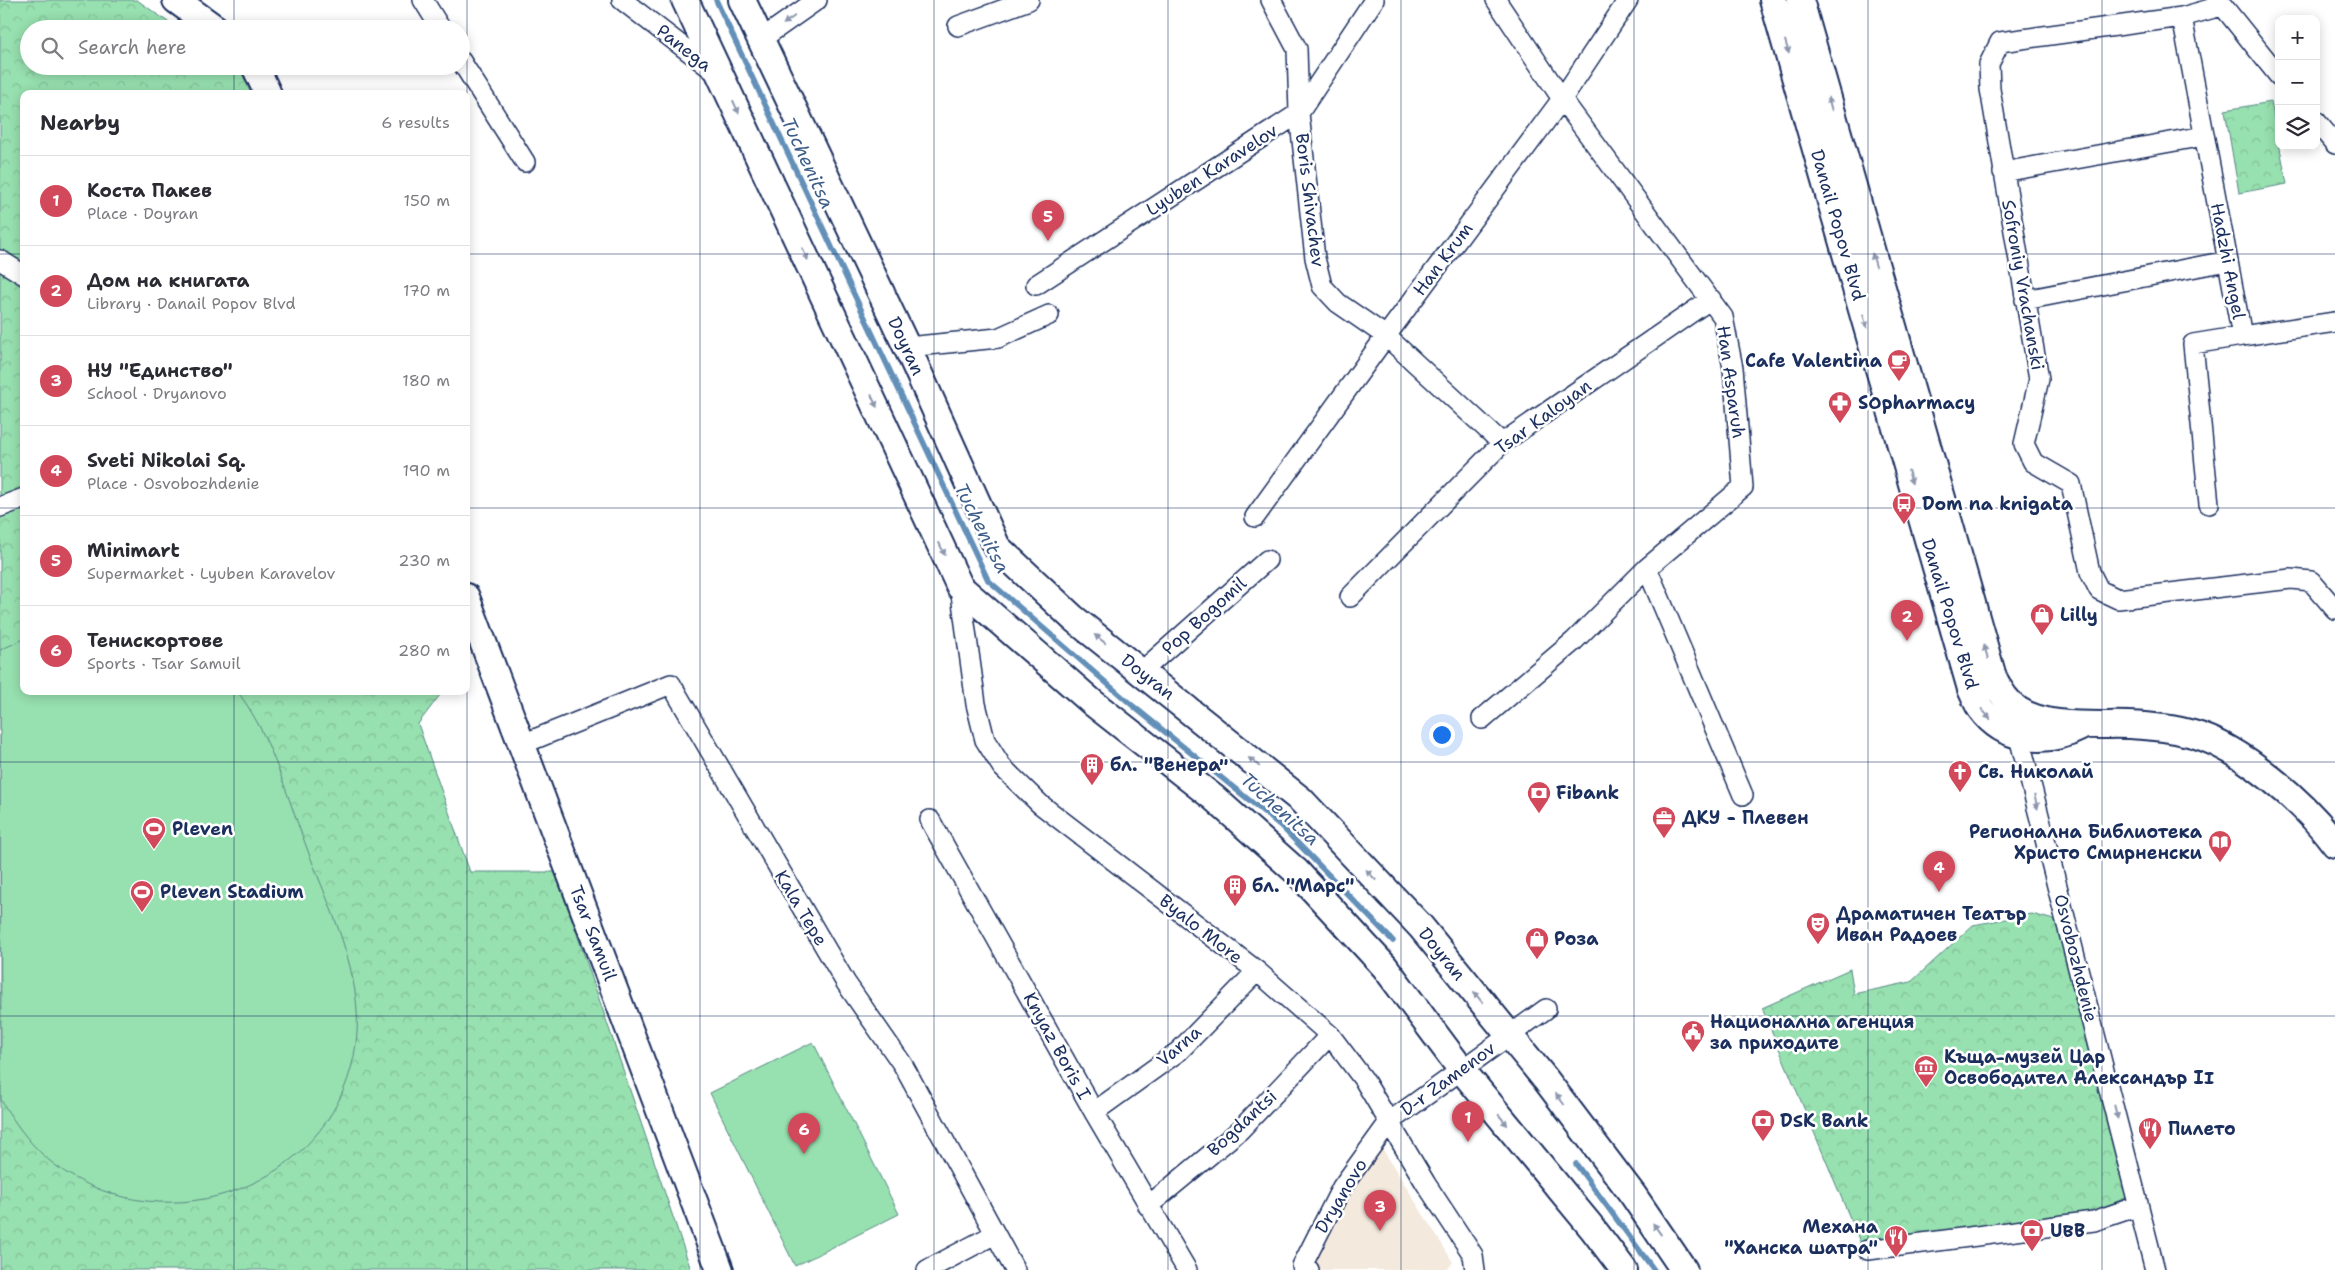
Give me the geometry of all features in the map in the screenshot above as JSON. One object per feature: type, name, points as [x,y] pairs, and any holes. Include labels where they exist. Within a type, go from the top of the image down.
[{"type":"main road","points":[[176,0],[204,20]]},
{"type":"main road","points":[[685,0],[960,587],[1093,703],[1214,798],[1297,872],[1385,967],[1461,1069],[1593,1229],[1624,1270]]},
{"type":"main road","name":"Doyran","points":[[742,0],[907,347],[997,547],[1073,618],[1301,800],[1421,928],[1546,1080],[1633,1195],[1684,1270]]},
{"type":"main road","name":"Danail Popov Blvd","points":[[1774,0],[1971,689],[1981,709],[1992,721],[2005,731],[2019,736],[2037,739],[2057,737],[2084,726]]},
{"type":"main road","name":"Danail Popov Blvd","points":[[1800,0],[1993,677],[2001,693],[2019,711],[2047,720],[2084,726]]},
{"type":"main road","points":[[259,75],[266,90]]},
{"type":"main road","name":"Tsar Samuil","points":[[470,608],[520,745],[720,1270]]},
{"type":"main road","points":[[2084,726],[2150,726],[2194,734],[2214,741],[2268,777],[2324,825],[2335,844]]},
{"type":"street","points":[[423,0],[435,20]]},
{"type":"street","name":"Panega","points":[[622,0],[722,77]]},
{"type":"street","points":[[760,40],[817,0]]},
{"type":"street","points":[[958,26],[1029,0]]},
{"type":"street","name":"Boris Shivachev","points":[[1271,0],[1297,49],[1298,113],[1315,258],[1322,286],[1338,303],[1386,336],[1502,443]]},
{"type":"street","name":"Lyuben Karavelov","points":[[1036,285],[1298,113],[1374,0]]},
{"type":"street","name":"Han Asparuh","points":[[1482,719],[1574,641],[1647,568],[1743,487],[1733,368],[1723,317],[1562,99],[1496,0]]},
{"type":"street","name":"Han Krum","points":[[1255,517],[1386,336],[1562,99],[1628,0]]},
{"type":"street","points":[[2182,17],[2219,3],[2275,71]]},
{"type":"street","name":"Sofroniy Vrachanski","points":[[2182,17],[2000,42],[1989,64],[1990,89],[2003,172],[2039,379],[2024,444],[2033,462],[2071,484],[2090,572],[2098,590],[2118,599],[2291,579],[2312,581],[2335,609]]},
{"type":"street","name":"Hadzhi Angel","points":[[2182,17],[2242,336],[2193,344],[2208,504]]},
{"type":"street","points":[[470,75],[525,162]]},
{"type":"street","points":[[2320,126],[2335,144]]},
{"type":"street","points":[[2003,172],[2204,136]]},
{"type":"street","points":[[0,260],[20,272]]},
{"type":"street","points":[[2025,300],[2227,260]]},
{"type":"street","name":"Tsar Kaloyan","points":[[1350,597],[1502,443],[1711,299]]},
{"type":"street","points":[[907,347],[998,338],[1049,315]]},
{"type":"street","points":[[2242,336],[2335,322]]},
{"type":"street","points":[[0,506],[20,499]]},
{"type":"street","name":"Pop Bogomil","points":[[1141,672],[1267,560]]},
{"type":"street","points":[[1647,568],[1743,795]]},
{"type":"street","name":"Byalo More","points":[[960,587],[976,704],[985,740],[1002,767],[1040,804],[1257,971],[1330,1035],[1364,1080],[1470,1265]]},
{"type":"street","name":"Kala Tepe","points":[[520,745],[671,684],[846,983],[903,1065],[1015,1270]]},
{"type":"street","points":[[2019,736],[2028,726],[2047,720]]},
{"type":"street","name":"Osvobozhdenie","points":[[2019,736],[2138,1206],[2150,1267]]},
{"type":"street","name":"Knyaz Boris I","points":[[930,820],[1094,1112],[1187,1270]]},
{"type":"street","name":"Varna","points":[[1094,1112],[1179,1051],[1257,971]]},
{"type":"street","name":"D-r Zamenov","points":[[1388,1122],[1546,1009]]},
{"type":"street","name":"Bogdantsi","points":[[1148,1206],[1240,1130],[1330,1035]]},
{"type":"street","name":"Dryanovo","points":[[1309,1270],[1302,1266],[1342,1187],[1388,1122]]},
{"type":"street","points":[[1868,1250],[2094,1221],[2138,1206]]},
{"type":"street","points":[[927,1270],[995,1234]]},
{"type":"shaded area","points":[[1382,1148],[1453,1262],[1447,1270],[1321,1270],[1312,1264],[1342,1199]]},
{"type":"green space","points":[[0,0],[137,0],[165,20],[20,20],[20,75],[243,75],[249,90],[20,90],[20,695],[440,695],[418,724],[470,872],[556,872],[691,1270],[0,1270]]},
{"type":"green space","points":[[2271,102],[2275,122],[2275,150],[2280,150],[2287,184],[2239,193],[2225,110]]},
{"type":"green space","name":"Pleven","points":[[20,641],[20,695],[240,695],[249,708],[268,745],[334,916],[350,966],[357,1018],[356,1044],[343,1091],[320,1131],[287,1162],[249,1185],[205,1199],[160,1202],[114,1194],[70,1175],[49,1160],[15,1122],[1,1100],[0,650]]},
{"type":"green space","points":[[2032,914],[2054,920],[2066,937],[2140,1192],[2089,1213],[1860,1242],[1762,1008],[1850,969],[1854,994],[1911,982],[1973,925]]},
{"type":"green space","points":[[813,1042],[899,1214],[795,1266],[710,1093]]},
{"type":"waterway","name":"Tuchenitsa","points":[[716,0],[988,580],[1133,706],[1281,826],[1393,941]]},
{"type":"waterway","name":"Tuchenitsa","points":[[1576,1164],[1654,1270]]},
{"type":"place","name":"Minimart","points":[[1048,241]]},
{"type":"place","name":"Cafe Valentina","points":[[1899,382]]},
{"type":"place","name":"SOpharmacy","points":[[1840,424]]},
{"type":"place","name":"Dom na knigata","points":[[1904,525]]},
{"type":"place","name":"Lilly","points":[[2042,636]]},
{"type":"place","name":"Дом на книгата","points":[[1907,641]]},
{"type":"place","name":"бл. \"Венера\"","points":[[1092,786]]},
{"type":"place","name":"Св. Николай","points":[[1960,793]]},
{"type":"place","name":"Fibank","points":[[1539,814]]},
{"type":"place","name":"ДКУ - Плевен","points":[[1664,839]]},
{"type":"place","name":"Pleven","points":[[154,850]]},
{"type":"place","name":"Регионална Библиотека Христо Смирненски","points":[[2220,863]]},
{"type":"place","name":"Sveti Nikolai Sq.","points":[[1939,892]]},
{"type":"place","name":"бл. \"Марс\"","points":[[1235,907]]},
{"type":"place","name":"Pleven Stadium","points":[[142,913]]},
{"type":"place","name":"Драматичен Театър Иван Радоев","points":[[1818,945]]},
{"type":"place","name":"Роза","points":[[1537,960]]},
{"type":"place","name":"Национална агенция за приходите","points":[[1693,1053]]},
{"type":"place","name":"Къща-музей Цар Освободител Александър II","points":[[1926,1088]]},
{"type":"place","name":"Коста Пакев","points":[[1468,1142]]},
{"type":"place","name":"DSK Bank","points":[[1763,1142]]},
{"type":"place","name":"Пилето","points":[[2150,1150]]},
{"type":"place","name":"Тенискортове","points":[[804,1154]]},
{"type":"place","name":"НУ \"Единство\"","points":[[1380,1231]]},
{"type":"place","name":"UBB","points":[[2032,1252]]},
{"type":"place","name":"Механа \"Ханска шатра\"","points":[[1896,1258]]}]
